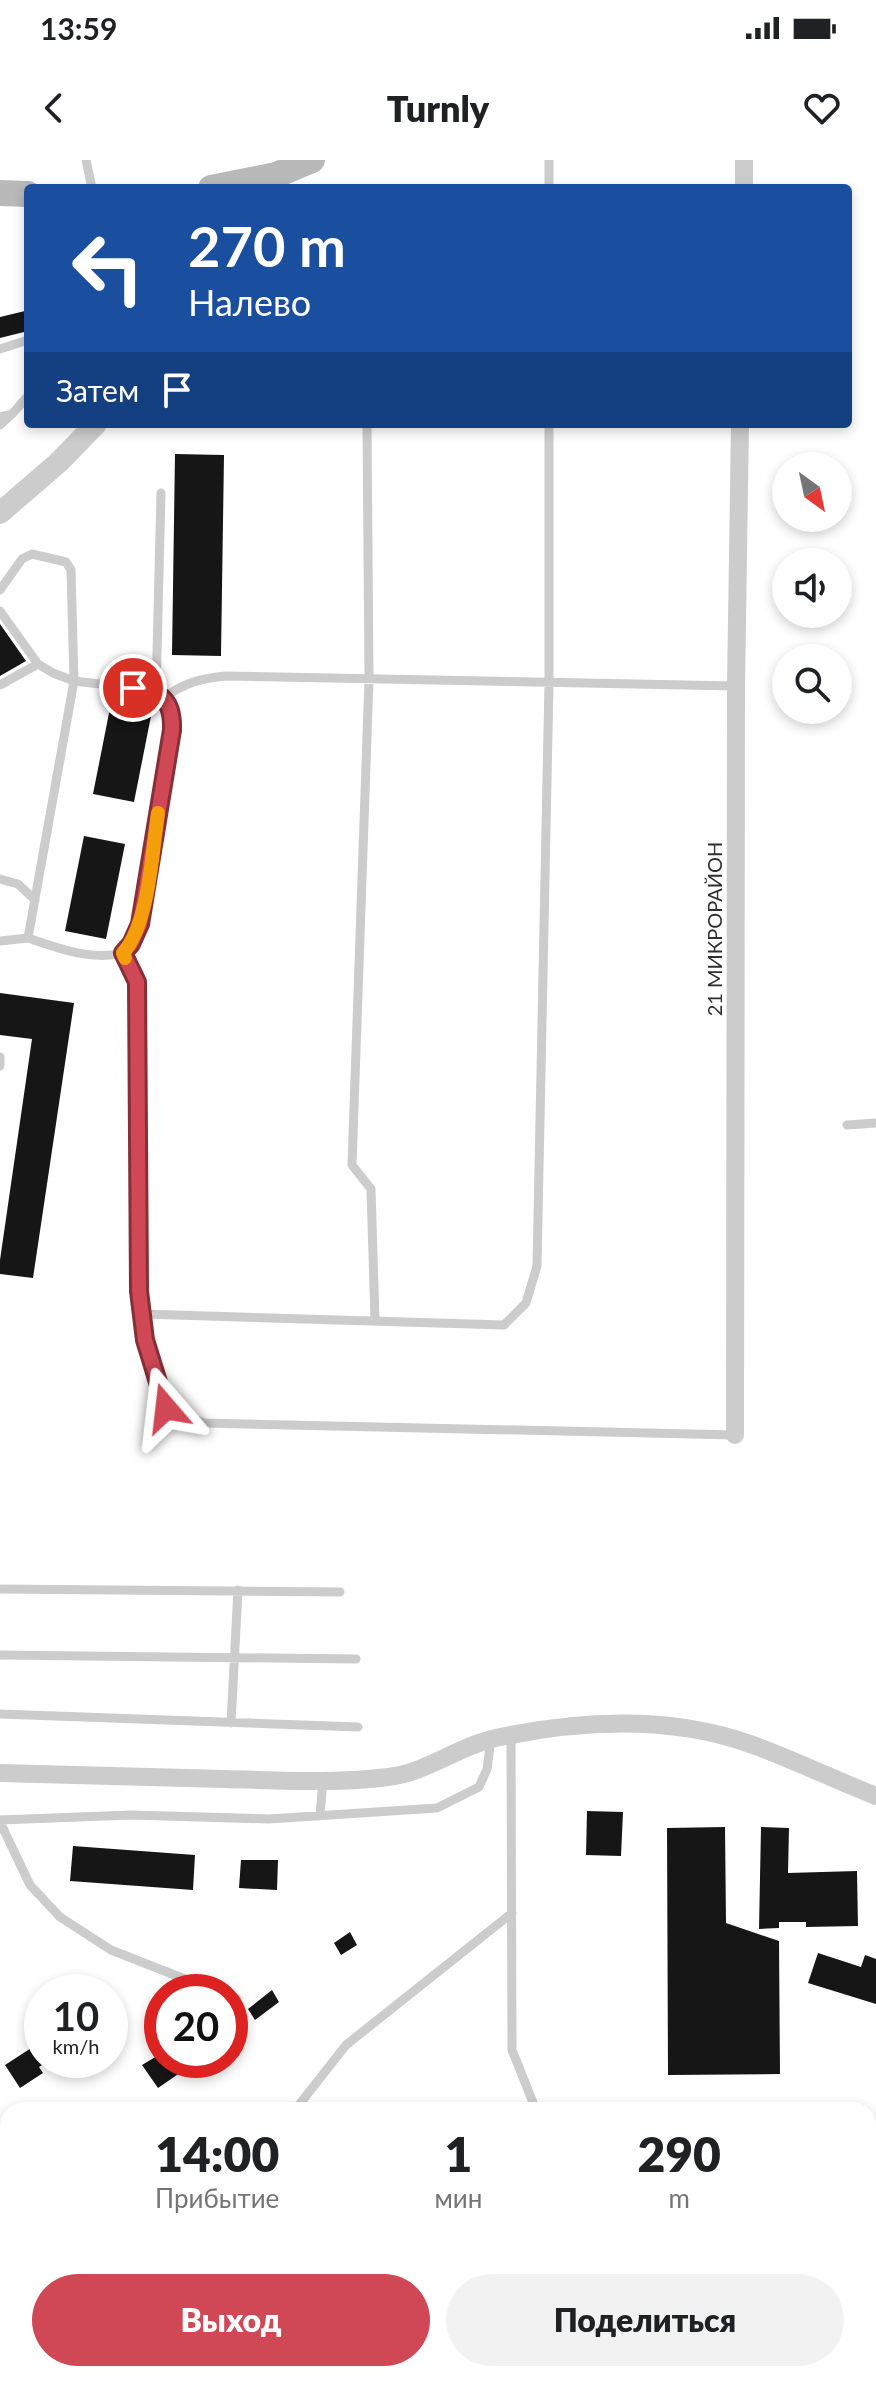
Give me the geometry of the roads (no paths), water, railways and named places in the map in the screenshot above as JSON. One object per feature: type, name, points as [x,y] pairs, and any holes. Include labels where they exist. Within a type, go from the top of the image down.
[{"type":"main road","points":[[267,182],[312,160]]},
{"type":"main road","points":[[0,193],[24,194]]},
{"type":"street","points":[[744,160],[744,184]]},
{"type":"street","points":[[0,513],[59,462],[92,428]]},
{"type":"street","name":"21 МИКРОРАЙОН","points":[[735,1435],[736,686],[740,428]]},
{"type":"street","points":[[0,1773],[287,1780],[390,1777],[422,1769],[491,1739],[537,1730],[629,1722],[677,1726],[751,1745],[876,1796]]},
{"type":"lane","points":[[86,160],[91,184]]},
{"type":"lane","points":[[549,160],[549,184]]},
{"type":"lane","points":[[0,349],[24,341]]},
{"type":"lane","points":[[0,425],[24,400]]},
{"type":"lane","points":[[0,417],[12,414]]},
{"type":"lane","points":[[367,428],[369,679],[352,1165],[371,1189],[375,1321]]},
{"type":"lane","points":[[142,1314],[504,1325],[526,1303],[537,1266],[549,683],[549,428]]},
{"type":"lane","points":[[160,696],[161,493]]},
{"type":"lane","points":[[0,590],[22,559],[32,554],[66,562],[71,570],[74,681],[28,938]]},
{"type":"lane","points":[[0,611],[38,664],[53,673],[74,681],[151,690],[173,712],[140,924],[131,944],[123,953],[93,955],[72,952],[28,938],[0,941]]},
{"type":"lane","points":[[0,685],[38,664]]},
{"type":"lane","points":[[160,696],[203,678],[226,676],[736,686]]},
{"type":"lane","points":[[0,879],[18,884],[35,900]]},
{"type":"lane","points":[[123,953],[137,982],[139,1291],[145,1340],[166,1408],[204,1423],[735,1435]]},
{"type":"lane","points":[[0,1057],[0,1066]]},
{"type":"lane","points":[[847,1125],[876,1123]]},
{"type":"lane","points":[[0,1589],[340,1592]]},
{"type":"lane","points":[[231,1723],[238,1590]]},
{"type":"lane","points":[[0,1655],[356,1659]]},
{"type":"lane","points":[[0,1714],[358,1727]]},
{"type":"lane","points":[[511,1735],[512,2050],[533,2102]]},
{"type":"lane","points":[[172,1974],[111,1950],[60,1917],[30,1885],[0,1821],[131,1815],[269,1819],[437,1808],[479,1787],[487,1769],[491,1739]]},
{"type":"lane","points":[[320,1816],[323,1779]]},
{"type":"lane","points":[[301,2102],[346,2045],[512,1913]]}]
